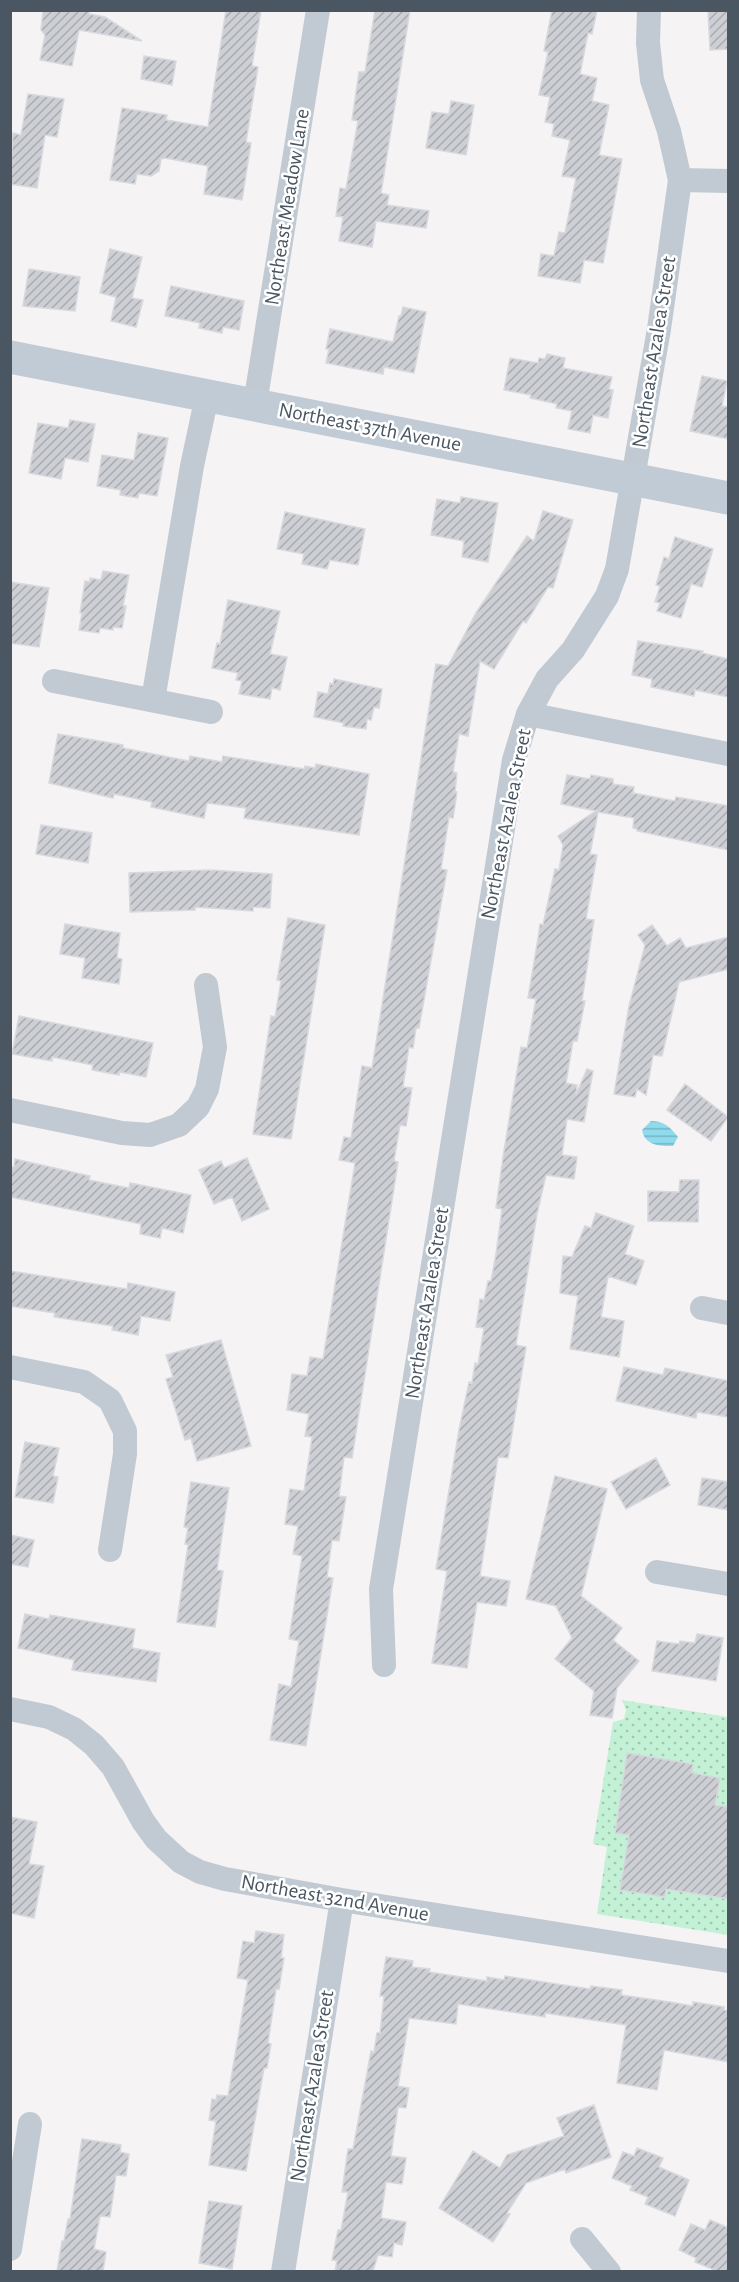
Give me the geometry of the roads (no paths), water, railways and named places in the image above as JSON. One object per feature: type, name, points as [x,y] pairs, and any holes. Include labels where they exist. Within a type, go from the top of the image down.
[{"type":"street","name":"Northeast Meadow Lane","points":[[255,404],[318,10]]},
{"type":"street","name":"Northeast Azalea Street","points":[[384,1665],[381,1589],[514,760],[528,714],[547,679],[573,650],[607,596],[617,569],[659,329],[680,180],[669,131],[652,80],[648,43],[649,10]]},
{"type":"street","points":[[680,180],[729,181]]},
{"type":"street","name":"Northeast 37th Avenue","points":[[10,357],[729,498]]},
{"type":"street","points":[[153,700],[195,446],[207,396]]},
{"type":"street","points":[[54,681],[211,712]]},
{"type":"street","points":[[528,714],[729,754]]},
{"type":"street","points":[[10,1110],[122,1133],[150,1135],[179,1125],[198,1107],[207,1089],[214,1047],[206,985]]},
{"type":"street","points":[[702,1308],[729,1312]]},
{"type":"street","points":[[10,1367],[84,1382],[110,1400],[125,1431],[125,1454],[110,1550]]},
{"type":"street","points":[[657,1572],[729,1584]]},
{"type":"street","name":"Northeast 32nd Avenue","points":[[10,1709],[49,1717],[74,1729],[94,1744],[113,1767],[143,1821],[156,1839],[181,1862],[200,1872],[225,1879],[342,1900],[729,1961]]},
{"type":"street","name":"Northeast Azalea Street","points":[[283,2271],[342,1900]]},
{"type":"street","points":[[10,2249],[30,2124]]},
{"type":"street","points":[[582,2239],[609,2271]]},
{"type":"water","points":[[651,1121],[663,1123],[675,1133],[678,1137],[673,1146],[658,1145],[646,1139],[642,1130]]}]
